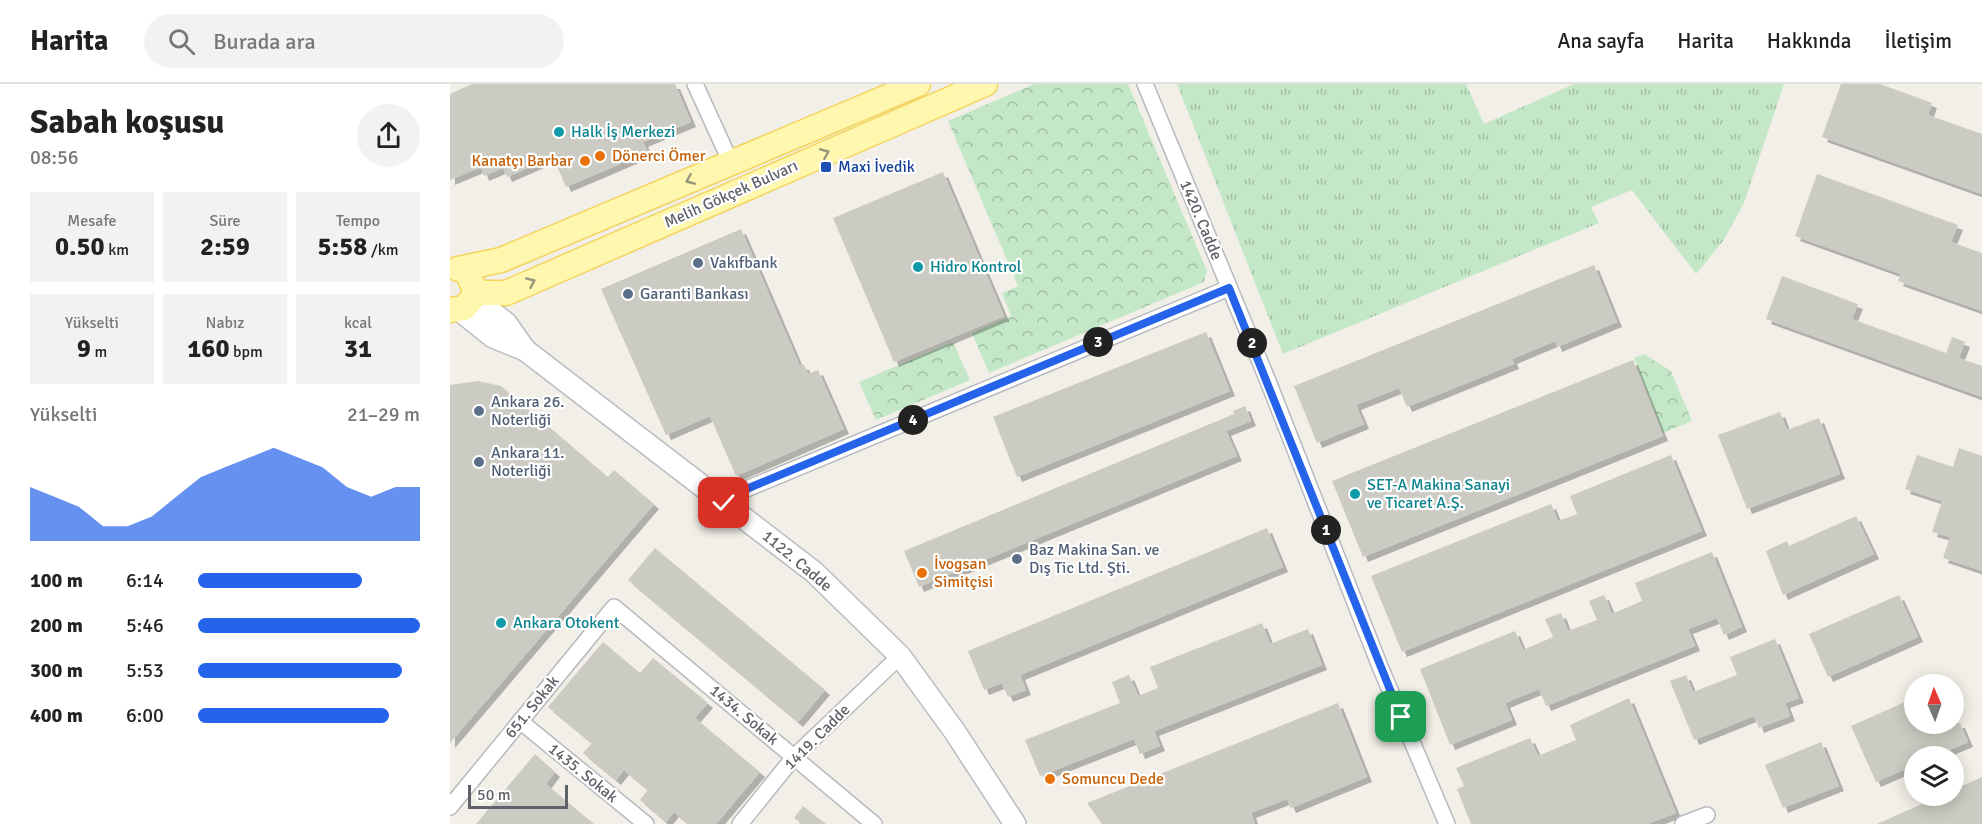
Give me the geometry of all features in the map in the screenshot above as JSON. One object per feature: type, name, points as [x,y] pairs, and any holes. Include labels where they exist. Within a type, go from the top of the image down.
[{"type":"main road","name":"Melih Gökçek Bulvarı","points":[[454,269],[501,260],[918,84]]},
{"type":"main road","name":"Melih Gökçek Bulvarı","points":[[464,303],[506,293],[985,84]]},
{"type":"main road","points":[[454,269],[471,281],[464,303]]},
{"type":"main road","name":"1122. Cadde","points":[[464,303],[493,336],[525,350],[814,572],[900,656],[955,732],[1015,824]]},
{"type":"street","points":[[695,84],[731,163]]},
{"type":"street","name":"1420. Cadde","points":[[1145,84],[1381,669],[1447,824]]},
{"type":"street","points":[[724,503],[744,490],[1229,288]]},
{"type":"street","name":"651. Sokak","points":[[451,805],[614,606]]},
{"type":"street","name":"1434. Sokak","points":[[614,606],[874,824]]},
{"type":"street","name":"1419. Cadde","points":[[740,824],[794,757],[900,656]]},
{"type":"street","name":"1435. Sokak","points":[[520,721],[646,824]]},
{"type":"street","points":[[1683,824],[1707,815]]},
{"type":"green space","points":[[1034,84],[1128,84],[1207,271],[1204,282],[989,373],[972,333],[1011,316],[1002,293],[1018,286],[948,121]]},
{"type":"green space","points":[[1177,84],[1466,84],[1484,124],[1574,84],[1784,84],[1744,203],[1723,241],[1696,274],[1632,190],[1591,207],[1599,223],[1283,354]]},
{"type":"green space","points":[[953,342],[970,380],[876,420],[859,382]]},
{"type":"green space","points":[[1644,354],[1671,371],[1692,421],[1663,433],[1634,358]]},
{"type":"building","name":"Halk İş Merkezi","points":[[472,84],[675,84],[691,122],[643,142],[648,152],[566,187],[553,157],[507,177],[503,168],[484,176],[481,167],[450,180],[450,94]]},
{"type":"building","points":[[1841,84],[1880,84],[1932,103],[1928,115],[1982,134],[1982,194],[1822,137]]},
{"type":"building","name":"Hidro Kontrol","points":[[943,172],[1004,316],[894,362],[833,218]]},
{"type":"building","points":[[1817,174],[1958,225],[1951,242],[1982,253],[1982,311],[1898,281],[1901,274],[1795,236]]},
{"type":"building","points":[[741,229],[799,364],[804,365],[808,374],[818,370],[844,429],[736,476],[710,416],[666,435],[601,289]]},
{"type":"building","points":[[1594,265],[1617,322],[1557,347],[1555,341],[1512,359],[1514,364],[1407,407],[1399,388],[1356,405],[1364,424],[1317,443],[1294,386]]},
{"type":"building","points":[[1782,276],[1858,304],[1852,319],[1946,353],[1952,337],[1965,342],[1959,358],[1982,366],[1982,397],[1766,319]]},
{"type":"building","points":[[1206,332],[1230,391],[1017,477],[993,417]]},
{"type":"building","points":[[1633,360],[1663,436],[1363,557],[1332,481]]},
{"type":"building","name":"Ankara Otokent","points":[[478,381],[501,386],[608,477],[614,470],[654,504],[450,743],[450,385]]},
{"type":"building","points":[[1245,406],[1251,421],[1226,431],[1237,456],[919,587],[904,551],[1234,414],[1233,411]]},
{"type":"building","points":[[1780,412],[1787,430],[1819,418],[1840,474],[1747,509],[1718,435]]},
{"type":"building","points":[[1959,448],[1982,456],[1982,571],[1943,558],[1950,537],[1932,532],[1942,501],[1905,489],[1917,455],[1953,467]]},
{"type":"building","points":[[1671,455],[1702,531],[1402,652],[1371,576],[1551,504],[1558,521],[1577,514],[1570,496]]},
{"type":"building","points":[[1856,516],[1874,554],[1783,595],[1766,551],[1787,541],[1789,546]]},
{"type":"building","points":[[1267,528],[1283,567],[1020,675],[1026,690],[1008,697],[1002,683],[984,690],[968,651]]},
{"type":"building","points":[[655,548],[825,690],[798,722],[628,580]]},
{"type":"building","points":[[1712,552],[1742,627],[1724,635],[1717,618],[1688,629],[1695,646],[1546,706],[1539,689],[1505,703],[1512,720],[1450,745],[1420,669],[1515,631],[1523,650],[1553,637],[1545,619],[1561,613],[1568,631],[1597,620],[1589,601],[1604,595],[1612,614],[1642,601],[1635,583]]},
{"type":"building","points":[[1899,595],[1918,637],[1828,677],[1809,634]]},
{"type":"building","points":[[1262,623],[1270,644],[1308,629],[1322,665],[1154,731],[1160,746],[1140,754],[1134,739],[1040,776],[1025,740],[1120,703],[1112,682],[1129,675],[1138,696],[1158,688],[1150,667]]},
{"type":"building","points":[[1775,639],[1799,698],[1785,703],[1790,716],[1759,728],[1754,716],[1694,740],[1670,681],[1686,675],[1693,692],[1737,675],[1730,657]]},
{"type":"building","points":[[603,642],[640,673],[653,658],[708,703],[695,718],[760,772],[716,824],[688,824],[674,812],[666,822],[640,800],[648,790],[624,770],[616,780],[583,753],[592,743],[548,707]]},
{"type":"building","points":[[1629,698],[1676,813],[1647,824],[1471,824],[1457,789],[1464,786],[1456,768],[1530,738],[1538,756],[1576,740],[1570,725]]},
{"type":"building","points":[[1904,702],[1904,734],[1964,732],[1968,742],[1959,746],[1904,746],[1904,769],[1876,782],[1851,726]]},
{"type":"building","points":[[1338,703],[1367,777],[1291,808],[1287,799],[1251,813],[1255,824],[1102,824],[1087,803]]},
{"type":"building","points":[[1821,742],[1839,786],[1783,808],[1765,765]]},
{"type":"building","points":[[535,754],[555,772],[546,784],[594,824],[476,824]]},
{"type":"building","points":[[1982,777],[1982,824],[1877,824],[1917,806],[1964,806],[1964,785]]},
{"type":"building","points":[[803,806],[826,824],[802,824],[794,818]]},
{"type":"place","name":"Halk İş Merkezi","points":[[559,132]]},
{"type":"place","name":"Dönerci Ömer","points":[[600,156]]},
{"type":"place","name":"Kanatçı Barbar","points":[[585,161]]},
{"type":"place","name":"Maxi İvedik","points":[[826,167]]},
{"type":"place","name":"Vakıfbank","points":[[698,263]]},
{"type":"place","name":"Hidro Kontrol","points":[[918,267]]},
{"type":"place","name":"Garanti Bankası","points":[[628,294]]},
{"type":"place","name":"Ankara 26. Noterliği","points":[[479,411]]},
{"type":"place","name":"Ankara 11. Noterliği","points":[[479,462]]},
{"type":"place","name":"SET-A Makina Sanayi ve Ticaret A.Ş.","points":[[1355,494]]},
{"type":"place","name":"Baz Makina San. ve Dış Tic Ltd. Şti.","points":[[1017,559]]},
{"type":"place","name":"İvogsan Simitçisi","points":[[922,573]]},
{"type":"place","name":"Ankara Otokent","points":[[501,623]]},
{"type":"place","name":"Somuncu Dede","points":[[1050,779]]},
{"type":"route","points":[[724,503],[744,490],[1229,288],[1401,717]]}]
